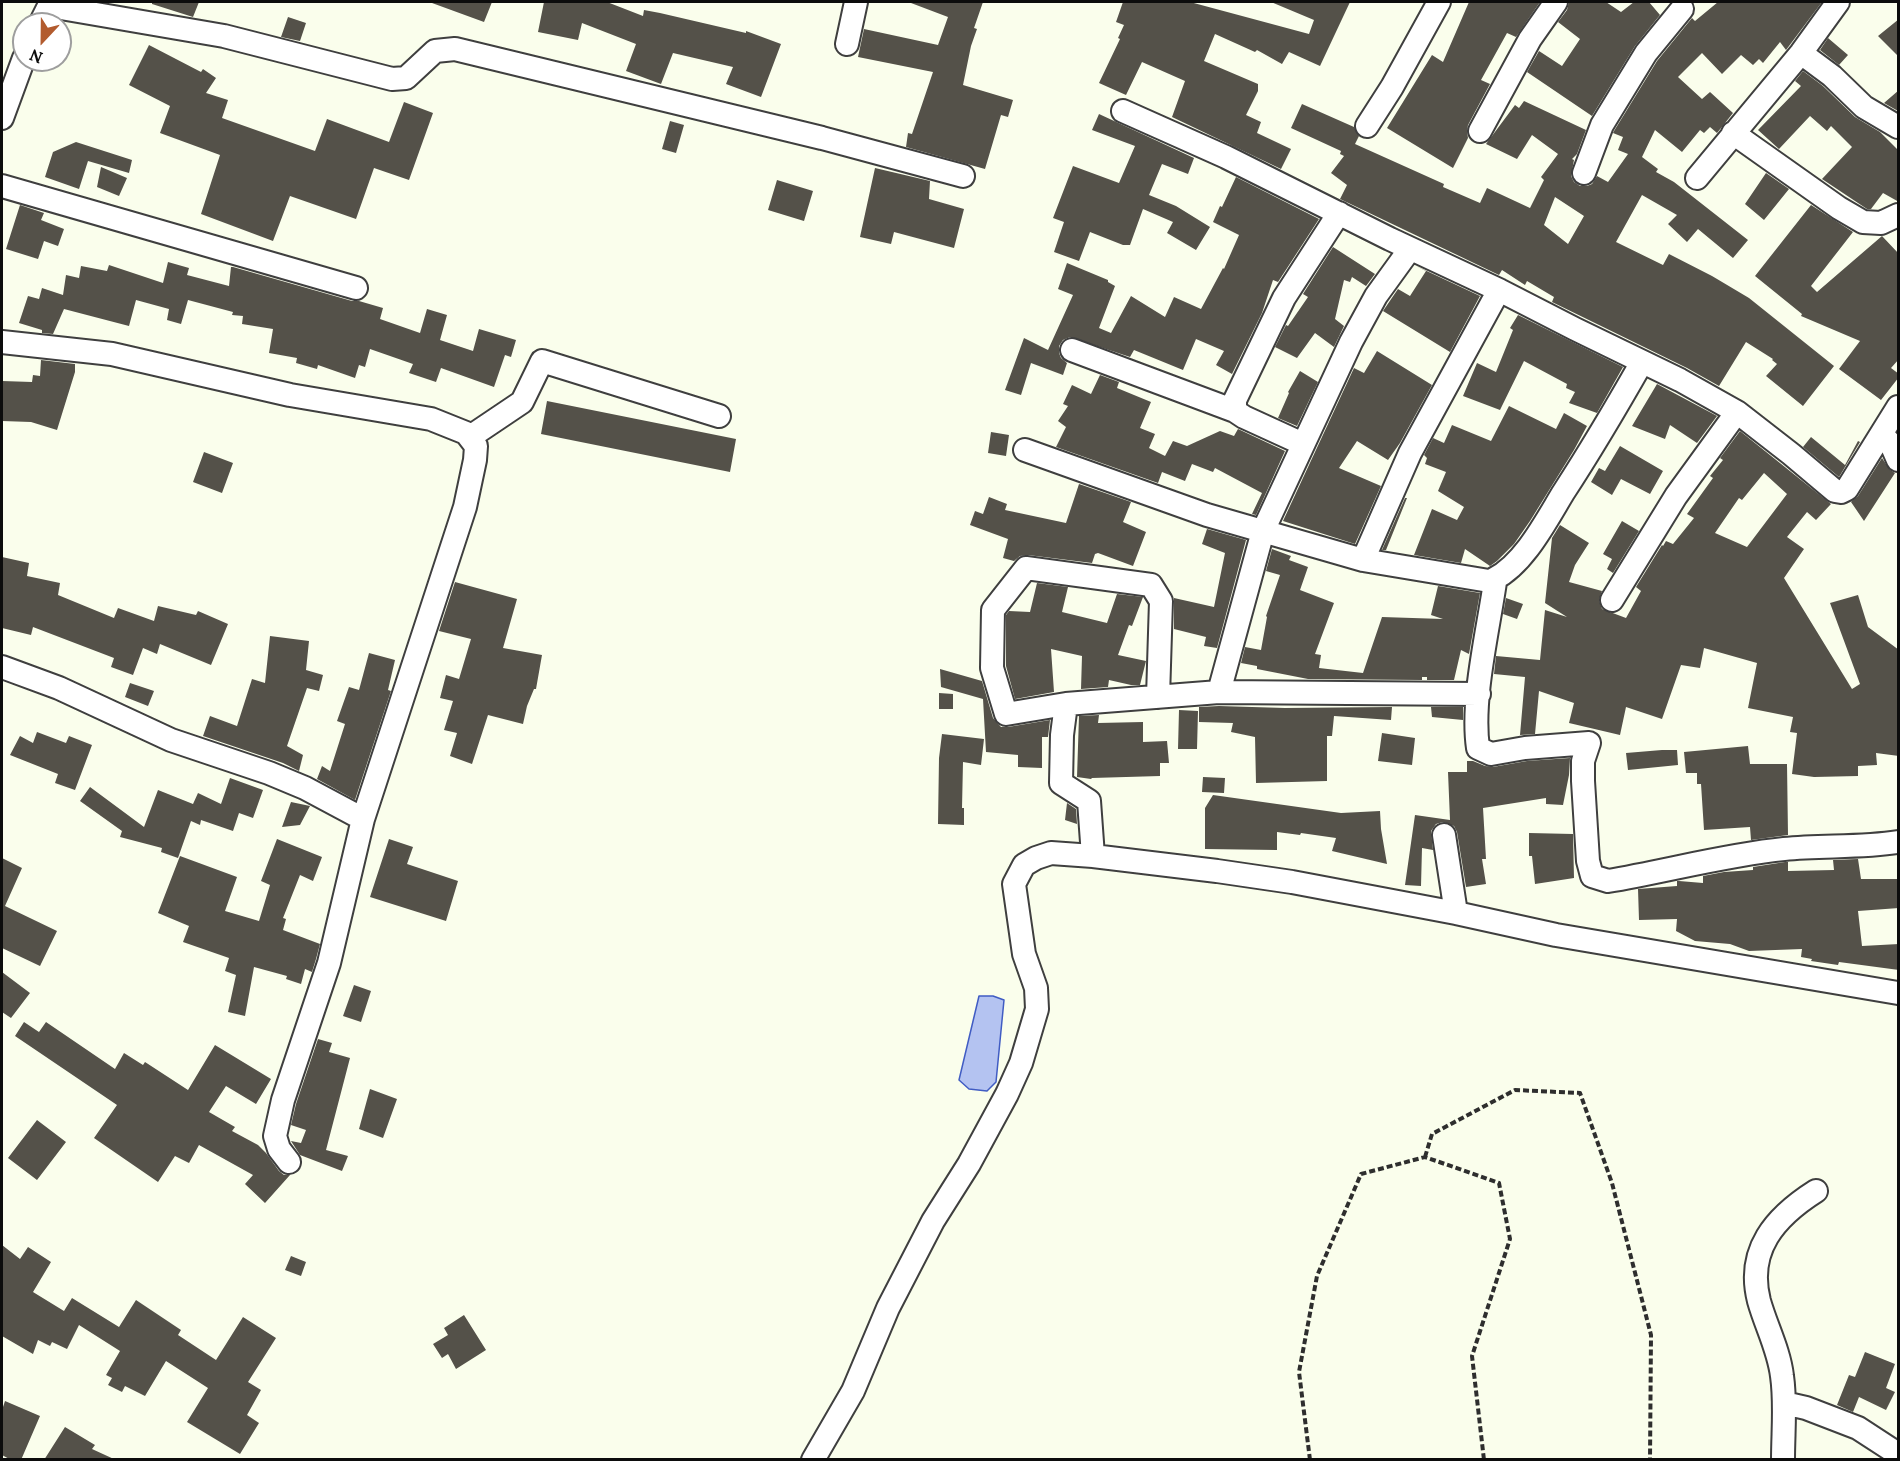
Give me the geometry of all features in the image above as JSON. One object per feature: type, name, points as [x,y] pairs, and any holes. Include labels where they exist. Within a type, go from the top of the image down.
[{"type":"street","points":[[847,44],[856,2]]},
{"type":"street","points":[[1367,126],[1392,87],[1439,2]]},
{"type":"street","points":[[1480,130],[1530,39],[1556,2]]},
{"type":"street","points":[[1697,178],[1801,53],[1838,2]]},
{"type":"street","points":[[1584,173],[1602,125],[1646,53],[1681,4]]},
{"type":"street","points":[[46,10],[224,36],[392,79],[406,78],[435,51],[455,49],[822,138],[963,176]]},
{"type":"street","points":[[1801,53],[1832,76],[1864,107],[1899,127]]},
{"type":"street","points":[[2,118],[19,72]]},
{"type":"street","points":[[1124,111],[1226,157],[1680,380],[1737,412],[1835,492],[1847,489],[1899,407]]},
{"type":"street","points":[[1733,132],[1839,208],[1863,222],[1881,223],[1899,215]]},
{"type":"street","points":[[2,186],[356,288]]},
{"type":"street","points":[[1235,411],[1235,400],[1284,298],[1339,213]]},
{"type":"street","points":[[1219,692],[1263,531],[1351,342],[1376,296],[1410,249]]},
{"type":"street","points":[[1363,560],[1410,453],[1499,290]]},
{"type":"street","points":[[2,342],[112,354],[290,395],[431,420],[466,433],[476,446],[465,507],[363,819],[329,963],[283,1100],[275,1136],[279,1149],[289,1162]]},
{"type":"street","points":[[1072,350],[1235,411],[1303,444]]},
{"type":"street","points":[[470,437],[522,402],[542,362],[719,416]]},
{"type":"street","points":[[1642,362],[1599,437],[1519,560],[1505,573],[1494,579],[1479,694],[1476,736],[1478,748],[1484,753],[1491,754],[1525,748],[1589,743],[1583,761],[1588,861],[1592,876],[1608,881],[1748,853],[1899,842]]},
{"type":"street","points":[[1612,600],[1676,496],[1737,412]]},
{"type":"street","points":[[1882,434],[1891,444],[1899,460]]},
{"type":"street","points":[[1025,450],[1207,514],[1363,560],[1495,582]]},
{"type":"street","points":[[1158,697],[1161,601],[1151,585],[1026,568],[993,610],[992,668],[1006,714],[1066,704],[1158,697],[1219,692],[1479,694]]},
{"type":"street","points":[[2,667],[59,688],[171,740],[287,780],[363,819]]},
{"type":"street","points":[[1066,704],[1062,735],[1061,783],[1089,801],[1094,856]]},
{"type":"street","points":[[1444,835],[1456,913]]},
{"type":"street","points":[[813,1460],[853,1391],[888,1308],[933,1221],[969,1164],[1021,1063],[1037,1010],[1036,988],[1024,954],[1014,884],[1024,866],[1051,853],[1094,856],[1292,882],[1456,913],[1556,935],[1899,993]]},
{"type":"street","points":[[1783,1460],[1782,1375],[1771,1331],[1759,1302],[1755,1278],[1760,1254],[1770,1230],[1793,1205],[1816,1191]]},
{"type":"street","points":[[1784,1403],[1806,1408],[1858,1428],[1899,1454]]},
{"type":"path","points":[[1425,1157],[1432,1134],[1515,1090],[1580,1093],[1611,1182],[1651,1335],[1650,1460]]},
{"type":"path","points":[[1310,1460],[1299,1372],[1317,1276],[1361,1174],[1425,1157],[1499,1183],[1510,1239],[1472,1356],[1484,1460]]},
{"type":"water","points":[[979,996],[993,996],[1004,1000],[996,1082],[987,1091],[969,1089],[959,1080]]},
{"type":"building","points":[[152,2],[199,2],[193,17],[152,4]]},
{"type":"building","points":[[432,2],[492,2],[484,22]]},
{"type":"building","points":[[544,2],[607,2],[643,16],[644,10],[660,13],[746,33],[746,31],[781,44],[761,97],[726,84],[733,67],[673,53],[661,84],[626,71],[636,44],[582,23],[578,40],[538,32]]},
{"type":"building","points":[[911,2],[983,2],[974,28],[977,29],[963,85],[1013,100],[1008,117],[1001,115],[985,169],[906,147],[908,133],[912,134],[933,72],[858,57],[864,29],[938,45],[948,17]]},
{"type":"building","points":[[1123,2],[1190,2],[1309,34],[1314,20],[1271,2],[1350,2],[1320,66],[1289,52],[1282,64],[1257,50],[1255,52],[1215,34],[1204,61],[1258,84],[1258,91],[1246,115],[1261,122],[1257,133],[1291,149],[1281,169],[1172,117],[1185,81],[1142,62],[1126,95],[1099,83],[1120,39],[1118,38],[1124,25],[1116,22]]},
{"type":"building","points":[[1469,2],[1540,2],[1516,37],[1507,33],[1481,80],[1490,84],[1468,125],[1468,138],[1453,168],[1387,128],[1432,55],[1443,62]]},
{"type":"building","points":[[1569,2],[1606,2],[1621,12],[1634,2],[1649,2],[1660,15],[1635,46],[1592,116],[1527,72],[1539,51],[1562,66],[1580,39],[1558,22],[1567,10]]},
{"type":"building","points":[[1718,2],[1822,2],[1786,50],[1780,42],[1763,63],[1759,59],[1753,65],[1741,55],[1722,74],[1702,53],[1678,77],[1702,99],[1710,92],[1733,113],[1717,133],[1710,127],[1704,133],[1700,130],[1682,152],[1655,130],[1642,157],[1658,169],[1656,172],[1674,182],[1748,240],[1733,258],[1698,229],[1687,242],[1668,224],[1677,215],[1642,195],[1616,242],[1663,265],[1669,254],[1712,276],[1749,298],[1834,366],[1803,406],[1766,376],[1777,364],[1773,359],[1746,342],[1719,386],[1552,302],[1554,297],[1527,281],[1525,285],[1502,270],[1499,275],[1340,199],[1347,185],[1331,173],[1344,156],[1340,154],[1341,151],[1291,128],[1302,104],[1354,127],[1359,136],[1355,144],[1444,184],[1443,187],[1480,203],[1487,188],[1530,208],[1544,180],[1541,177],[1558,154],[1532,135],[1517,159],[1486,144],[1515,105],[1519,108],[1524,101],[1586,130],[1577,154],[1572,159],[1574,160],[1571,176],[1580,186],[1592,184],[1597,176],[1608,182],[1628,154],[1618,150],[1623,137],[1613,133],[1614,131],[1657,61],[1692,18],[1695,21]],"holes":[[[1555,197],[1584,216],[1568,244],[1544,225]]]},
{"type":"building","points":[[288,17],[306,23],[300,41],[281,37]]},
{"type":"building","points":[[1899,19],[1899,57],[1878,36]]},
{"type":"building","points":[[1828,38],[1848,55],[1839,65],[1820,50]]},
{"type":"building","points":[[149,45],[201,72],[203,69],[216,78],[206,93],[228,100],[222,118],[315,151],[327,119],[389,142],[404,102],[433,113],[409,180],[374,168],[356,219],[290,196],[273,241],[201,214],[220,155],[160,133],[170,106],[129,85]]},
{"type":"building","points":[[1803,71],[1823,86],[1855,117],[1880,132],[1899,151],[1899,202],[1883,193],[1871,209],[1867,209],[1822,179],[1852,147],[1831,126],[1827,131],[1810,116],[1779,149],[1758,130],[1801,86],[1795,81]]},
{"type":"building","points":[[1899,90],[1899,111],[1898,111],[1884,103]]},
{"type":"building","points":[[1099,114],[1194,158],[1188,174],[1162,164],[1149,195],[1176,206],[1210,227],[1196,250],[1167,233],[1173,222],[1143,209],[1130,245],[1123,245],[1090,232],[1079,261],[1054,252],[1064,222],[1053,218],[1073,166],[1119,183],[1135,146],[1092,130]]},
{"type":"building","points":[[670,121],[684,125],[676,153],[662,149]]},
{"type":"building","points":[[76,142],[132,160],[129,173],[88,161],[79,189],[45,177],[53,152]]},
{"type":"building","points":[[101,167],[127,178],[119,196],[97,187]]},
{"type":"building","points":[[875,168],[930,181],[929,199],[964,209],[954,248],[894,232],[891,244],[860,237]]},
{"type":"building","points":[[1766,173],[1789,189],[1764,220],[1745,204]]},
{"type":"building","points":[[1236,177],[1319,219],[1278,282],[1273,280],[1262,313],[1232,374],[1216,365],[1224,351],[1196,339],[1183,370],[1134,350],[1130,357],[1070,337],[1063,340],[1059,346],[1061,358],[1067,363],[1063,375],[1031,363],[1021,395],[1005,390],[1024,338],[1048,350],[1073,295],[1058,289],[1067,263],[1108,280],[1115,286],[1099,328],[1111,333],[1131,296],[1165,317],[1174,297],[1201,309],[1224,269],[1239,235],[1213,222]]},
{"type":"building","points":[[777,180],[813,191],[804,221],[768,210]]},
{"type":"building","points":[[20,205],[44,213],[41,220],[64,229],[58,246],[44,241],[38,259],[6,249]]},
{"type":"building","points":[[1811,205],[1853,232],[1811,286],[1817,292],[1882,236],[1899,254],[1899,359],[1891,368],[1899,374],[1899,377],[1881,400],[1839,369],[1860,341],[1801,316],[1802,314],[1755,276]]},
{"type":"building","points":[[1333,247],[1375,274],[1366,286],[1352,277],[1350,282],[1344,280],[1335,319],[1344,326],[1334,347],[1315,333],[1297,358],[1275,347],[1286,325],[1288,326],[1308,297],[1303,294]]},
{"type":"building","points":[[168,262],[189,268],[187,275],[229,286],[231,267],[233,267],[352,301],[359,301],[383,308],[380,319],[420,333],[427,309],[447,315],[440,340],[473,351],[479,329],[516,340],[511,357],[505,355],[494,387],[441,368],[436,382],[409,373],[413,364],[370,349],[365,367],[359,365],[355,378],[318,365],[317,369],[296,363],[297,358],[269,353],[273,329],[242,324],[243,316],[232,315],[233,312],[188,300],[181,324],[167,320],[169,309],[136,300],[129,326],[64,309],[53,334],[42,333],[42,330],[19,323],[28,296],[39,299],[42,288],[63,295],[66,275],[79,278],[81,266],[107,271],[109,265],[163,283]]},
{"type":"building","points":[[1416,266],[1480,296],[1450,352],[1383,311],[1398,289],[1410,296],[1426,271]]},
{"type":"building","points":[[1518,315],[1623,367],[1597,413],[1569,403],[1575,392],[1566,388],[1567,384],[1524,361],[1500,410],[1463,396],[1477,363],[1496,372],[1513,330],[1510,328]]},
{"type":"building","points":[[1377,351],[1432,385],[1388,460],[1357,441],[1339,468],[1381,486],[1355,544],[1283,521],[1354,368],[1364,373]]},
{"type":"building","points":[[41,360],[75,364],[75,372],[57,430],[31,422],[2,421],[2,381],[32,382],[33,375],[40,376]]},
{"type":"building","points":[[1300,371],[1318,382],[1297,426],[1278,418],[1288,392]]},
{"type":"building","points":[[1100,375],[1119,382],[1117,388],[1151,402],[1140,428],[1155,434],[1149,448],[1165,456],[1173,441],[1187,446],[1220,431],[1234,436],[1238,429],[1285,451],[1256,515],[1252,514],[1262,493],[1215,468],[1213,472],[1192,464],[1185,481],[1162,472],[1158,483],[1056,447],[1066,427],[1058,421],[1068,406],[1063,404],[1072,385],[1091,394]]},
{"type":"building","points":[[1657,384],[1717,416],[1697,443],[1670,425],[1665,439],[1632,426]]},
{"type":"building","points":[[547,401],[736,439],[730,472],[541,434]]},
{"type":"building","points":[[1509,406],[1556,429],[1564,413],[1587,426],[1530,521],[1514,544],[1497,561],[1490,566],[1465,549],[1461,563],[1414,555],[1432,509],[1457,520],[1464,507],[1438,491],[1446,472],[1425,464],[1427,458],[1424,455],[1433,438],[1444,443],[1452,425],[1491,441]]},
{"type":"building","points":[[1740,431],[1831,504],[1816,520],[1807,512],[1787,537],[1804,549],[1784,578],[1852,689],[1860,684],[1830,603],[1858,595],[1868,627],[1899,650],[1899,756],[1876,753],[1877,765],[1858,766],[1858,776],[1814,777],[1792,774],[1797,733],[1790,732],[1793,717],[1748,708],[1757,663],[1704,648],[1700,668],[1681,665],[1662,719],[1626,707],[1620,735],[1569,723],[1574,703],[1539,691],[1535,734],[1520,735],[1525,677],[1494,674],[1496,656],[1540,660],[1545,610],[1567,617],[1545,603],[1552,538],[1560,525],[1589,543],[1575,565],[1569,582],[1602,591],[1599,600],[1602,609],[1626,618],[1641,591],[1636,587],[1662,545],[1666,541],[1673,544],[1694,518],[1687,514],[1713,478],[1710,476],[1723,460],[1720,458]],"holes":[[[1764,473],[1787,494],[1747,547],[1715,533],[1739,498],[1742,500]]]},
{"type":"building","points":[[991,432],[1009,435],[1006,456],[988,453]]},
{"type":"building","points":[[1811,437],[1845,465],[1858,441],[1860,442],[1839,477],[1803,447]]},
{"type":"building","points":[[1620,446],[1663,471],[1650,494],[1621,479],[1612,495],[1591,482],[1599,468],[1605,471]]},
{"type":"building","points":[[204,452],[233,463],[222,493],[193,482]]},
{"type":"building","points":[[1882,458],[1890,470],[1895,473],[1864,521],[1851,502],[1858,496]]},
{"type":"building","points":[[1079,484],[1131,502],[1123,522],[1146,532],[1133,566],[1098,553],[1095,554],[1092,563],[1028,555],[1020,556],[1014,561],[1003,558],[1008,539],[970,525],[975,511],[983,514],[989,497],[1007,504],[1005,510],[1066,523]]},
{"type":"building","points":[[1405,498],[1407,498],[1386,550],[1382,550]]},
{"type":"building","points":[[1622,521],[1639,531],[1613,573],[1607,569],[1612,559],[1603,554]]},
{"type":"building","points":[[1207,529],[1246,540],[1217,648],[1204,646],[1206,637],[1174,629],[1174,598],[1214,607],[1225,553],[1202,544]]},
{"type":"building","points":[[1272,549],[1291,556],[1289,560],[1308,567],[1300,590],[1334,603],[1315,654],[1321,655],[1319,668],[1363,673],[1382,617],[1443,619],[1431,615],[1438,586],[1480,593],[1469,654],[1461,650],[1454,680],[1427,680],[1427,677],[1422,677],[1422,680],[1308,679],[1257,669],[1257,666],[1241,663],[1245,647],[1261,650],[1266,616],[1280,575],[1266,571]]},
{"type":"building","points":[[2,557],[29,563],[27,576],[60,583],[58,595],[114,618],[118,608],[154,621],[158,606],[196,615],[198,611],[228,624],[211,665],[160,644],[157,654],[143,648],[133,675],[111,667],[114,658],[33,627],[31,635],[2,628]]},
{"type":"building","points":[[455,582],[517,599],[503,648],[542,655],[536,689],[527,706],[523,724],[488,715],[472,764],[450,756],[457,733],[444,730],[453,701],[440,698],[446,675],[459,679],[471,639],[439,631]]},
{"type":"building","points":[[1037,583],[1068,587],[1062,612],[1107,623],[1117,594],[1143,597],[1118,655],[1146,661],[1140,685],[1109,680],[1108,687],[1081,689],[1082,656],[1051,649],[1054,692],[1015,699],[1006,666],[1006,615],[1009,611],[1030,612]]},
{"type":"building","points":[[1506,598],[1523,604],[1517,619],[1503,614]]},
{"type":"building","points":[[270,636],[309,641],[306,670],[323,675],[319,691],[307,688],[287,746],[303,755],[299,771],[283,763],[203,736],[210,716],[237,726],[252,679],[265,683]]},
{"type":"building","points":[[369,653],[395,660],[388,690],[391,691],[355,800],[317,779],[322,766],[330,771],[345,724],[337,721],[349,687],[359,690]]},
{"type":"building","points":[[940,669],[982,681],[993,718],[1001,727],[1050,720],[1048,737],[1042,737],[1042,768],[1018,767],[1018,755],[986,752],[983,699],[941,687]]},
{"type":"building","points":[[130,683],[154,691],[148,706],[125,697]]},
{"type":"building","points":[[939,693],[953,694],[953,709],[939,709]]},
{"type":"building","points":[[1199,707],[1392,707],[1391,720],[1334,716],[1332,736],[1327,736],[1327,781],[1256,783],[1255,737],[1231,732],[1233,723],[1199,722]]},
{"type":"building","points":[[1431,707],[1463,707],[1463,720],[1432,717]]},
{"type":"building","points":[[1179,710],[1198,711],[1197,749],[1178,749]]},
{"type":"building","points":[[1099,715],[1098,723],[1143,722],[1143,742],[1167,741],[1169,763],[1160,763],[1160,776],[1091,779],[1077,777],[1079,716]]},
{"type":"building","points":[[37,732],[66,743],[69,736],[92,745],[75,790],[55,783],[58,774],[10,755],[20,736],[33,743]]},
{"type":"building","points":[[1382,733],[1415,738],[1412,765],[1378,761]]},
{"type":"building","points":[[942,734],[984,739],[981,765],[963,762],[964,825],[938,824],[939,758]]},
{"type":"building","points":[[1748,746],[1750,764],[1787,764],[1788,835],[1751,840],[1750,827],[1704,830],[1701,784],[1697,784],[1697,773],[1686,773],[1684,752]]},
{"type":"building","points":[[1677,750],[1678,765],[1628,770],[1626,753]]},
{"type":"building","points":[[1570,758],[1563,805],[1546,804],[1546,798],[1483,808],[1486,859],[1482,859],[1486,884],[1466,887],[1457,832],[1454,826],[1443,822],[1436,824],[1431,831],[1433,850],[1422,848],[1421,886],[1405,885],[1415,815],[1450,820],[1448,772],[1467,772],[1467,761],[1493,767],[1527,761]]},
{"type":"building","points":[[1203,777],[1225,778],[1224,793],[1202,792]]},
{"type":"building","points":[[230,778],[263,790],[253,818],[239,813],[233,831],[201,820],[200,825],[191,821],[178,858],[161,852],[162,848],[120,837],[122,831],[80,801],[90,787],[144,827],[158,790],[193,804],[198,793],[221,804]]},
{"type":"building","points":[[1213,795],[1341,813],[1380,811],[1387,864],[1332,851],[1336,838],[1301,833],[1300,835],[1277,832],[1277,850],[1205,849],[1205,808]]},
{"type":"building","points":[[291,802],[310,806],[300,825],[282,827]]},
{"type":"building","points":[[1067,803],[1076,809],[1077,824],[1065,820]]},
{"type":"building","points":[[1529,833],[1573,834],[1574,878],[1535,884],[1532,856],[1529,856]]},
{"type":"building","points":[[277,839],[322,857],[313,881],[300,875],[283,918],[286,919],[283,930],[320,944],[312,972],[305,969],[301,984],[286,979],[287,976],[254,967],[245,1016],[228,1012],[236,975],[225,971],[229,958],[183,942],[189,926],[158,913],[180,856],[237,877],[225,911],[259,921],[270,885],[261,881]]},
{"type":"building","points":[[389,839],[413,847],[407,864],[458,881],[446,921],[370,897]]},
{"type":"building","points":[[2,858],[22,868],[5,906],[57,931],[40,966],[2,948]]},
{"type":"building","points":[[1858,859],[1861,879],[1899,879],[1899,908],[1858,911],[1862,946],[1899,944],[1899,970],[1839,962],[1838,965],[1811,961],[1812,959],[1801,957],[1802,949],[1749,951],[1730,944],[1695,941],[1676,931],[1677,919],[1639,920],[1638,889],[1677,886],[1677,881],[1703,883],[1703,876],[1753,870],[1753,867],[1785,862],[1788,862],[1788,871],[1834,870],[1833,860]]},
{"type":"building","points":[[2,972],[30,993],[11,1018],[2,1012]]},
{"type":"building","points":[[354,985],[371,991],[361,1022],[343,1016]]},
{"type":"building","points":[[24,1022],[39,1032],[46,1022],[115,1069],[124,1053],[143,1065],[145,1062],[188,1090],[215,1045],[271,1079],[256,1104],[226,1086],[209,1112],[235,1127],[232,1131],[258,1145],[279,1171],[284,1175],[290,1175],[265,1203],[245,1184],[253,1175],[199,1145],[189,1163],[175,1156],[158,1182],[94,1138],[117,1105],[15,1036]]},
{"type":"building","points":[[318,1039],[332,1043],[329,1052],[350,1058],[326,1150],[348,1156],[342,1171],[300,1155],[291,1141],[301,1143],[306,1130],[291,1125]]},
{"type":"building","points":[[370,1089],[397,1099],[383,1138],[359,1129]]},
{"type":"building","points":[[37,1120],[66,1142],[37,1180],[8,1158]]},
{"type":"building","points":[[2,1245],[20,1259],[28,1247],[51,1262],[33,1292],[64,1311],[72,1298],[119,1327],[136,1300],[181,1330],[178,1335],[216,1360],[243,1317],[276,1338],[248,1382],[261,1390],[247,1415],[259,1423],[240,1454],[187,1422],[208,1388],[166,1361],[145,1396],[125,1386],[122,1392],[108,1385],[112,1378],[106,1375],[120,1351],[79,1325],[67,1349],[52,1342],[50,1346],[38,1340],[33,1354],[2,1336]]},
{"type":"building","points":[[291,1256],[306,1262],[301,1276],[285,1270]]},
{"type":"building","points":[[464,1315],[486,1350],[456,1369],[448,1354],[442,1358],[433,1344],[448,1335],[444,1328]]},
{"type":"building","points":[[1865,1352],[1895,1364],[1886,1388],[1895,1392],[1886,1410],[1859,1397],[1853,1412],[1837,1405],[1849,1375],[1855,1377]]},
{"type":"building","points":[[5,1401],[40,1416],[21,1460],[11,1460],[2,1455],[2,1410]]},
{"type":"building","points":[[65,1427],[95,1445],[92,1449],[116,1460],[44,1460]]}]
